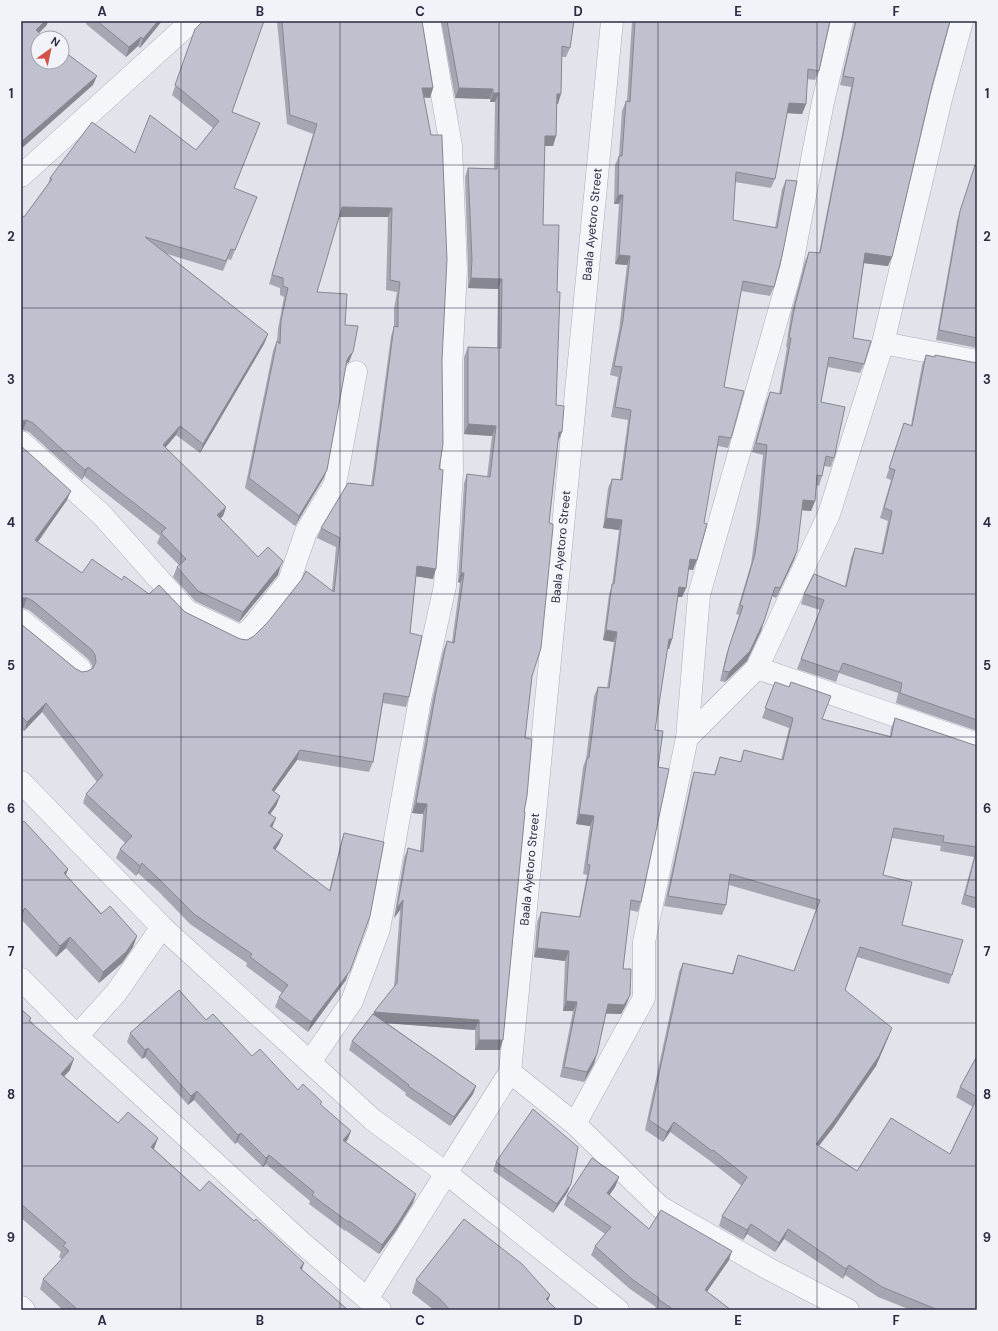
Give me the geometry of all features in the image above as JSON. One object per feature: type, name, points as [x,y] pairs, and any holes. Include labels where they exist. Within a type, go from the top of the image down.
[{"type":"street","points":[[21,176],[192,21]]},
{"type":"street","name":"Baala Ayetoro Street","points":[[510,1072],[612,21]]},
{"type":"street","points":[[575,1124],[644,998],[644,942],[687,738],[699,595],[791,269],[823,102],[842,21]]},
{"type":"street","points":[[687,738],[757,668],[830,514],[883,343],[941,99],[962,21]]},
{"type":"street","points":[[310,1062],[352,1001],[379,929],[420,699],[445,586],[452,472],[451,370],[456,269],[451,146],[430,25]]},
{"type":"street","points":[[883,343],[977,361]]},
{"type":"street","points":[[21,442],[102,515],[187,611],[242,637],[255,624],[289,581],[306,532],[335,484],[356,372]]},
{"type":"street","points":[[21,620],[80,669]]},
{"type":"street","points":[[757,668],[977,744]]},
{"type":"street","points":[[21,782],[162,927],[372,1120],[446,1173],[618,1310]]},
{"type":"street","points":[[77,1036],[116,993],[162,927]]},
{"type":"street","points":[[21,979],[77,1036],[301,1242],[374,1304],[446,1173],[510,1072],[575,1124],[660,1207],[769,1269],[848,1310]]},
{"type":"street","points":[[21,1307],[24,1310]]},
{"type":"building","points":[[21,21],[45,21],[36,30],[30,30],[30,70],[70,70],[70,56],[97,76],[21,142]]},
{"type":"building","points":[[97,21],[158,21],[143,39],[141,37],[129,47]]},
{"type":"building","points":[[203,21],[264,21],[232,112],[260,123],[234,188],[257,197],[235,250],[231,249],[226,261],[145,237],[268,334],[203,444],[180,426],[163,445],[226,507],[217,515],[258,557],[268,547],[283,561],[243,612],[198,591],[177,567],[186,559],[161,533],[166,528],[88,467],[85,470],[33,423],[27,420],[21,421],[21,215],[24,217],[52,179],[50,178],[92,122],[135,153],[150,115],[196,150],[219,121],[175,85],[195,29]]},
{"type":"building","points":[[282,21],[422,21],[433,88],[422,88],[431,135],[442,135],[447,259],[442,360],[443,444],[439,469],[443,470],[436,569],[417,566],[410,633],[422,636],[409,697],[384,693],[373,762],[300,750],[272,790],[280,796],[268,813],[276,818],[270,826],[283,835],[273,848],[330,891],[344,833],[384,842],[370,916],[350,971],[311,1022],[279,997],[288,985],[250,957],[252,954],[194,914],[142,863],[140,866],[120,849],[132,836],[86,794],[103,775],[46,703],[27,722],[21,716],[21,624],[76,669],[82,672],[88,671],[93,668],[96,662],[95,655],[92,650],[33,601],[27,598],[21,598],[21,446],[71,491],[35,540],[82,573],[92,559],[122,580],[124,576],[149,594],[159,585],[185,612],[240,639],[247,640],[254,636],[268,622],[302,579],[306,571],[334,592],[340,538],[321,528],[348,483],[373,486],[394,326],[398,327],[398,299],[400,282],[390,280],[392,208],[342,207],[317,292],[347,294],[345,325],[358,326],[353,352],[347,360],[327,470],[299,516],[249,478],[277,341],[280,344],[281,320],[288,288],[283,286],[283,278],[272,275],[317,124],[290,115]]},
{"type":"building","points":[[447,21],[574,21],[570,48],[562,46],[561,94],[557,94],[556,136],[545,136],[543,225],[559,225],[557,292],[560,292],[556,405],[564,406],[562,432],[559,432],[549,523],[553,524],[553,527],[541,648],[532,676],[525,738],[532,739],[503,1040],[479,1040],[479,1020],[374,1012],[397,983],[403,900],[397,908],[408,848],[423,852],[427,804],[416,803],[436,692],[447,641],[454,643],[464,573],[461,573],[467,474],[490,477],[496,426],[468,424],[468,347],[501,348],[502,279],[471,278],[472,259],[468,168],[497,169],[499,93],[493,93],[493,89],[459,88]]},
{"type":"building","points":[[635,21],[830,21],[819,71],[808,69],[806,104],[789,103],[775,179],[736,172],[733,220],[777,228],[786,180],[797,181],[782,256],[774,287],[743,281],[724,387],[744,391],[731,438],[719,436],[704,523],[707,524],[697,560],[690,559],[686,588],[679,587],[672,639],[669,639],[655,730],[663,731],[658,767],[669,769],[641,902],[631,900],[623,969],[631,969],[630,995],[624,1005],[608,1004],[597,1054],[587,1072],[564,1067],[577,1002],[566,1001],[569,951],[537,948],[541,912],[580,917],[590,865],[587,864],[594,816],[579,814],[587,758],[589,758],[598,687],[609,688],[617,632],[606,630],[612,584],[614,584],[622,520],[606,518],[612,479],[622,480],[631,410],[615,407],[622,367],[614,366],[623,320],[630,256],[619,255],[623,195],[618,195],[619,156],[622,156],[626,101],[630,102]]},
{"type":"building","points":[[856,21],[950,21],[932,86],[892,257],[865,253],[853,338],[871,341],[864,364],[829,357],[821,402],[845,407],[834,458],[826,456],[822,476],[817,475],[815,501],[803,500],[797,551],[780,588],[775,587],[764,621],[750,651],[729,672],[723,671],[729,647],[743,606],[740,605],[755,554],[767,445],[756,443],[770,392],[781,394],[795,305],[809,252],[820,253],[854,78],[843,76]]},
{"type":"building","points":[[975,165],[977,166],[977,338],[939,330],[960,211]]},
{"type":"building","points":[[926,355],[935,357],[935,355],[977,363],[977,720],[900,693],[902,683],[843,663],[839,672],[801,659],[824,600],[804,594],[814,574],[846,587],[855,548],[883,554],[892,511],[884,508],[895,470],[889,468],[904,423],[912,426]]},
{"type":"building","points":[[775,682],[789,687],[791,682],[831,696],[822,719],[891,737],[895,718],[977,746],[977,847],[943,842],[944,836],[894,828],[883,875],[912,882],[902,925],[963,940],[952,975],[860,947],[845,990],[892,1028],[879,1056],[816,1144],[857,1171],[891,1118],[950,1154],[977,1098],[977,1310],[938,1310],[882,1287],[849,1265],[846,1269],[788,1229],[779,1243],[751,1224],[747,1230],[722,1216],[747,1177],[674,1122],[667,1132],[649,1120],[683,963],[733,974],[738,955],[794,971],[820,900],[730,874],[726,905],[668,896],[694,772],[715,775],[720,757],[741,762],[744,750],[783,760],[793,718],[765,708]]},
{"type":"building","points":[[24,821],[68,869],[64,873],[101,914],[110,906],[137,936],[126,952],[103,972],[70,937],[60,946],[25,908],[21,912],[21,824]]},
{"type":"building","points":[[977,848],[977,898],[965,895]]},
{"type":"building","points":[[179,990],[206,1020],[213,1014],[252,1056],[260,1049],[298,1090],[303,1084],[322,1102],[320,1104],[351,1131],[343,1140],[416,1194],[382,1245],[312,1195],[314,1192],[269,1155],[266,1158],[241,1133],[238,1135],[197,1091],[191,1096],[148,1048],[145,1050],[130,1033]]},
{"type":"building","points":[[21,1009],[31,1018],[29,1021],[74,1059],[61,1074],[118,1123],[128,1112],[158,1138],[151,1147],[200,1191],[209,1181],[254,1221],[256,1219],[304,1263],[300,1268],[348,1310],[78,1310],[43,1279],[69,1251],[63,1246],[66,1243],[21,1204]]},
{"type":"building","points":[[373,1014],[476,1086],[454,1117],[408,1086],[409,1085],[352,1041]]},
{"type":"building","points":[[977,1056],[977,1097],[960,1087]]},
{"type":"building","points":[[533,1109],[578,1147],[571,1184],[557,1204],[496,1162]]},
{"type":"building","points":[[592,1158],[619,1177],[607,1193],[649,1229],[661,1210],[732,1251],[705,1290],[731,1310],[674,1310],[633,1280],[595,1246],[611,1227],[567,1196]]},
{"type":"building","points":[[464,1219],[522,1264],[550,1295],[546,1299],[557,1310],[450,1310],[439,1298],[416,1280]]}]
